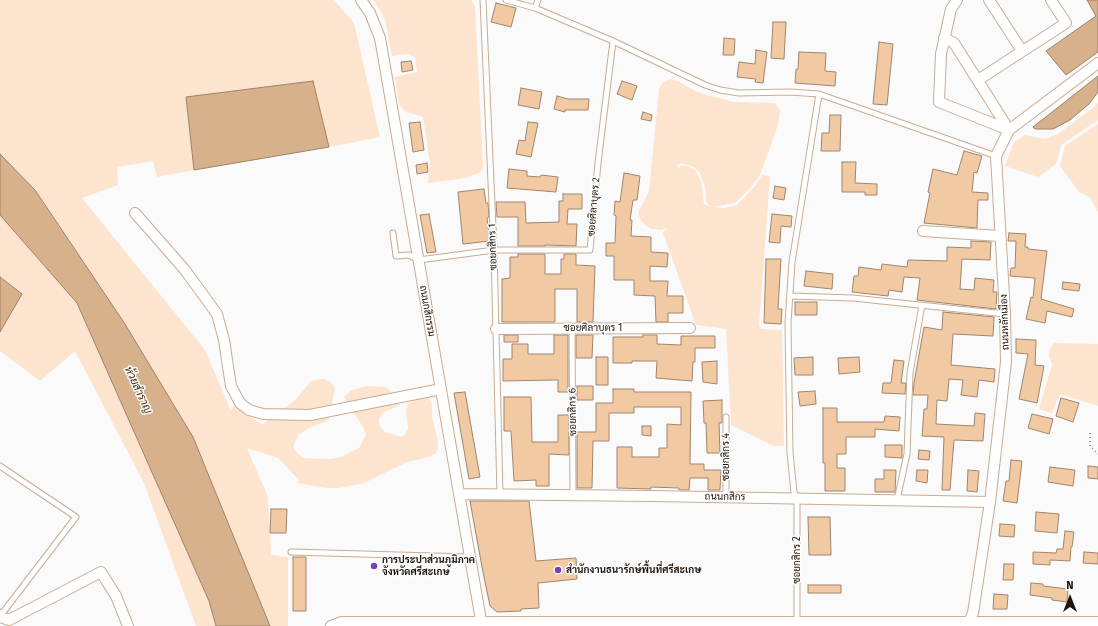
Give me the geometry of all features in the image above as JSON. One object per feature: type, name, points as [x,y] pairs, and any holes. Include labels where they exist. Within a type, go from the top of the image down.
[{"type":"street","name":"ถนนกสิกรรม","points":[[361,0],[370,13],[380,38],[482,624]]},
{"type":"street","points":[[957,0],[951,9],[941,54],[939,102],[1009,130]]},
{"type":"street","points":[[989,0],[1022,51]]},
{"type":"street","points":[[978,80],[1066,22],[1051,0]]},
{"type":"street","points":[[944,38],[954,43],[1009,130]]},
{"type":"street","name":"ถนนหลักเมือง","points":[[968,624],[973,614],[990,502],[1006,362],[1005,314],[996,156],[1009,130],[1098,63]]},
{"type":"street","points":[[135,213],[185,270],[217,314],[224,340],[232,386],[240,403],[250,410],[263,414],[310,415],[441,389]]},
{"type":"street","points":[[923,231],[1000,236]]},
{"type":"street","name":"ซอยศิลาบุตร 1","points":[[496,328],[690,328]]},
{"type":"street","name":"ถนนกสิกร","points":[[460,494],[990,502]]},
{"type":"street","points":[[0,617],[9,620],[101,572],[116,596],[128,626]]},
{"type":"street","points":[[331,626],[342,622],[482,624],[723,624],[797,622],[968,624],[1098,622]]},
{"type":"lane","name":"ซอยกสิกร 1","points":[[483,0],[494,250],[500,495]]},
{"type":"lane","points":[[506,0],[535,8],[613,41],[705,85],[720,90],[739,94],[790,92],[819,94],[996,156]]},
{"type":"lane","points":[[535,8],[538,0]]},
{"type":"lane","name":"ซอยศิลาบุตร 2","points":[[419,260],[494,250],[590,250],[598,162],[613,41]]},
{"type":"lane","name":"ซอยกสิกร 2","points":[[797,622],[797,498],[794,492],[790,453],[788,323],[792,262],[819,94]]},
{"type":"lane","points":[[392,233],[396,256],[409,255],[419,260]]},
{"type":"lane","points":[[790,296],[853,298],[1005,314]]},
{"type":"lane","points":[[897,500],[907,454],[910,374],[922,305]]},
{"type":"lane","name":"ซอยกสิกร 6","points":[[572,328],[574,495]]},
{"type":"lane","name":"ซอยกสิกร 4","points":[[726,417],[726,497]]},
{"type":"lane","points":[[0,466],[76,517],[4,611],[0,613]]},
{"type":"lane","points":[[291,552],[470,557]]},
{"type":"path","points":[[1090,433],[1090,446],[1098,454]]},
{"type":"shaded area","points":[[0,0],[334,0],[354,23],[380,137],[329,147],[312,81],[186,98],[194,170],[157,177],[153,161],[117,167],[118,185],[82,198],[205,350],[231,411],[234,405],[259,423],[264,424],[274,411],[286,407],[296,399],[311,381],[323,379],[331,382],[335,388],[329,420],[309,428],[298,435],[293,447],[298,454],[304,458],[329,459],[341,457],[359,448],[366,435],[363,427],[344,397],[350,391],[366,386],[386,387],[402,401],[396,407],[384,412],[379,418],[380,426],[385,432],[401,437],[405,435],[408,428],[406,411],[408,404],[420,396],[428,395],[432,405],[432,417],[438,441],[438,449],[436,453],[429,457],[407,462],[364,483],[339,488],[326,488],[297,483],[299,480],[278,458],[247,448],[268,497],[271,555],[288,557],[288,626],[270,626],[193,437],[125,324],[35,190],[0,154]]},
{"type":"shaded area","points":[[374,0],[471,0],[475,6],[483,166],[481,172],[466,178],[428,183],[430,163],[423,117],[404,111],[399,104],[395,77],[417,72],[415,57],[408,54],[392,56],[385,19]]},
{"type":"shaded area","points":[[670,79],[678,81],[697,92],[733,102],[775,103],[780,110],[778,125],[760,175],[751,187],[735,203],[713,207],[725,208],[737,205],[754,187],[762,175],[770,176],[759,325],[761,329],[782,330],[784,446],[774,446],[731,425],[726,329],[696,325],[663,233],[666,228],[660,230],[652,229],[645,225],[640,219],[638,212],[649,192],[659,89],[663,82]],"holes":[[[680,163],[694,167],[700,173],[705,187],[706,202],[711,207],[704,204],[701,181],[695,170],[687,166],[680,166],[679,169],[677,166]]]},
{"type":"shaded area","points":[[1098,103],[1098,120],[1061,145],[1056,164],[1038,177],[1005,166],[1014,142],[1025,135],[1044,139],[1058,134]]},
{"type":"shaded area","points":[[1098,124],[1098,212],[1090,197],[1079,192],[1060,166],[1065,146]]},
{"type":"shaded area","points":[[0,215],[77,303],[209,601],[216,626],[196,626],[144,483],[75,351],[40,381],[0,351],[0,331],[22,294],[0,277]]},
{"type":"shaded area","points":[[1054,343],[1098,344],[1098,406],[1060,394],[1052,413],[1039,409],[1052,365],[1049,356],[1050,349]]},
{"type":"water","points":[[1087,0],[1098,0],[1098,52],[1066,75],[1046,51],[1096,16]]},
{"type":"water","points":[[1098,76],[1098,92],[1089,104],[1070,120],[1053,129],[1035,129],[1033,127]]},
{"type":"water","points":[[313,81],[329,147],[194,170],[186,97]]},
{"type":"water","name":"ห้วยสำราญ","points":[[0,154],[35,190],[125,324],[193,437],[270,626],[216,626],[209,601],[77,303],[0,215]]},
{"type":"water","points":[[0,277],[22,294],[0,332]]},
{"type":"building","points":[[496,3],[516,8],[511,27],[491,22]]},
{"type":"building","points":[[773,22],[786,22],[784,59],[771,58]]},
{"type":"building","points":[[724,38],[735,39],[734,55],[723,55]]},
{"type":"building","points":[[879,42],[893,44],[887,105],[873,104]]},
{"type":"building","points":[[756,50],[767,52],[763,83],[755,82],[756,79],[737,77],[739,62],[755,64]]},
{"type":"building","points":[[799,52],[826,53],[825,71],[836,72],[835,86],[795,83]]},
{"type":"building","points":[[411,61],[413,70],[402,72],[401,62]]},
{"type":"building","points":[[622,81],[637,86],[632,100],[617,94]]},
{"type":"building","points":[[521,88],[542,92],[539,109],[518,105]]},
{"type":"building","points":[[557,96],[568,99],[589,99],[588,110],[565,110],[565,112],[554,109]]},
{"type":"building","points":[[643,112],[652,115],[651,121],[641,119]]},
{"type":"building","points":[[830,115],[841,115],[840,151],[821,151],[822,133],[829,133]]},
{"type":"building","points":[[420,122],[424,150],[413,152],[409,123]]},
{"type":"building","points":[[528,122],[538,123],[531,157],[516,154],[519,140],[525,141]]},
{"type":"building","points":[[964,151],[982,156],[977,173],[974,172],[972,192],[988,193],[988,200],[978,200],[977,228],[924,223],[933,169],[957,175]]},
{"type":"building","points":[[842,162],[856,162],[855,183],[877,184],[877,195],[865,195],[865,192],[842,192]]},
{"type":"building","points":[[427,163],[428,172],[417,174],[416,165]]},
{"type":"building","points":[[509,169],[527,171],[527,176],[540,177],[541,175],[558,177],[556,192],[507,188]]},
{"type":"building","points":[[624,173],[640,176],[637,200],[633,200],[630,220],[632,220],[631,236],[651,237],[651,252],[668,253],[667,267],[650,266],[650,281],[668,281],[667,296],[683,296],[683,313],[668,313],[668,322],[656,322],[655,296],[634,295],[634,280],[614,280],[614,256],[606,256],[606,243],[615,243],[615,201],[620,202]]},
{"type":"building","points":[[775,186],[786,188],[784,200],[773,198]]},
{"type":"building","points":[[484,189],[486,203],[488,203],[489,217],[487,218],[490,241],[463,244],[458,192]]},
{"type":"building","points":[[563,194],[582,194],[582,209],[568,209],[567,224],[577,224],[576,246],[518,246],[518,217],[497,217],[496,202],[525,202],[526,223],[559,222],[559,201],[563,201]]},
{"type":"building","points":[[429,214],[436,252],[427,253],[420,215]]},
{"type":"building","points":[[772,214],[792,216],[791,227],[781,226],[780,243],[769,242]]},
{"type":"building","points":[[1009,233],[1026,234],[1025,247],[1028,247],[1028,249],[1047,251],[1041,299],[1074,309],[1072,317],[1047,311],[1045,323],[1026,319],[1031,297],[1033,298],[1035,278],[1010,276],[1011,268],[1015,268],[1016,241],[1008,241]]},
{"type":"building","points":[[971,241],[991,242],[990,260],[962,259],[960,289],[974,290],[975,278],[994,280],[993,292],[997,292],[996,309],[917,300],[920,278],[904,277],[902,292],[889,290],[888,296],[852,292],[854,276],[858,276],[859,267],[881,270],[882,264],[907,267],[908,260],[947,261],[947,247],[971,248]]},
{"type":"building","points":[[518,254],[545,254],[545,274],[561,274],[561,259],[564,259],[564,254],[576,254],[576,265],[595,266],[593,322],[577,322],[577,289],[555,289],[555,322],[502,322],[502,279],[510,278],[510,257],[518,257]]},
{"type":"building","points":[[766,259],[781,259],[778,309],[782,309],[781,324],[764,323]]},
{"type":"building","points":[[806,271],[833,274],[832,289],[804,286]]},
{"type":"building","points":[[1063,282],[1080,284],[1079,291],[1062,289]]},
{"type":"building","points":[[795,302],[817,302],[817,315],[795,315]]},
{"type":"building","points":[[943,312],[994,317],[993,336],[953,334],[951,365],[995,369],[994,382],[979,380],[977,397],[961,395],[963,380],[949,379],[947,401],[937,400],[936,424],[974,426],[975,413],[985,414],[983,441],[954,440],[950,490],[942,490],[944,437],[922,436],[924,409],[927,409],[928,395],[913,395],[924,327],[942,330]]},
{"type":"building","points":[[504,335],[518,335],[518,342],[504,342]]},
{"type":"building","points":[[554,335],[568,335],[568,392],[558,392],[558,380],[503,381],[503,359],[512,359],[512,344],[528,344],[528,354],[554,354]]},
{"type":"building","points":[[576,335],[593,335],[592,358],[576,358]]},
{"type":"building","points":[[643,335],[657,335],[657,344],[681,345],[681,336],[715,336],[715,348],[695,348],[695,362],[693,362],[692,381],[656,378],[657,361],[613,363],[613,337],[643,337]]},
{"type":"building","points":[[1016,339],[1036,340],[1035,365],[1044,366],[1037,403],[1019,399],[1028,354],[1016,353]]},
{"type":"building","points":[[596,357],[608,357],[608,385],[596,385]]},
{"type":"building","points":[[813,357],[813,375],[795,375],[794,358]]},
{"type":"building","points":[[859,357],[860,372],[839,374],[838,358]]},
{"type":"building","points":[[894,360],[904,361],[901,383],[906,383],[905,394],[882,393],[883,383],[891,383]]},
{"type":"building","points":[[717,361],[717,384],[703,382],[702,362]]},
{"type":"building","points":[[577,386],[593,386],[593,400],[577,400]]},
{"type":"building","points":[[613,389],[634,389],[634,392],[691,392],[690,464],[704,464],[704,470],[721,470],[720,490],[708,490],[708,478],[690,478],[689,490],[679,490],[679,488],[651,487],[651,489],[617,488],[617,447],[632,447],[632,457],[659,457],[659,448],[667,448],[667,424],[681,425],[681,407],[634,407],[634,413],[609,413],[609,441],[593,441],[592,488],[577,488],[577,432],[596,432],[596,403],[613,403]]},
{"type":"building","points":[[815,391],[816,404],[800,406],[798,392]]},
{"type":"building","points":[[465,392],[480,477],[469,479],[454,393]]},
{"type":"building","points":[[504,397],[531,397],[532,442],[558,442],[558,415],[569,415],[569,455],[549,454],[549,486],[536,486],[536,480],[514,481],[511,431],[504,431]]},
{"type":"building","points":[[1061,398],[1079,403],[1073,422],[1056,416]]},
{"type":"building","points":[[722,400],[722,423],[719,423],[720,453],[707,453],[706,423],[704,423],[703,401]]},
{"type":"building","points":[[823,408],[837,408],[837,422],[884,422],[885,416],[900,417],[899,431],[875,429],[875,437],[846,437],[846,454],[837,454],[837,468],[845,468],[845,491],[825,491],[825,463],[823,463]]},
{"type":"building","points":[[1032,414],[1053,419],[1049,434],[1028,428]]},
{"type":"building","points":[[642,426],[651,426],[651,436],[642,435]]},
{"type":"building","points":[[885,445],[902,445],[902,458],[885,457]]},
{"type":"building","points":[[919,450],[930,451],[929,460],[918,459]]},
{"type":"building","points":[[1011,460],[1022,461],[1017,503],[1003,501],[1006,481],[1009,481]]},
{"type":"building","points":[[1088,466],[1098,467],[1098,479],[1088,478]]},
{"type":"building","points":[[1050,467],[1075,470],[1073,486],[1048,482]]},
{"type":"building","points":[[884,470],[896,470],[895,492],[875,492],[875,479],[884,479]]},
{"type":"building","points":[[917,470],[928,470],[927,483],[916,481]]},
{"type":"building","points":[[968,470],[979,471],[977,492],[967,491]]},
{"type":"building","points":[[470,501],[529,501],[536,561],[576,558],[577,579],[538,583],[539,608],[521,609],[521,611],[497,612],[490,606]]},
{"type":"building","points":[[271,509],[287,509],[286,533],[270,533]]},
{"type":"building","points":[[1036,512],[1059,514],[1057,533],[1035,531]]},
{"type":"building","points":[[808,517],[830,517],[831,555],[809,555]]},
{"type":"building","points":[[1000,524],[1015,525],[1014,537],[999,536]]},
{"type":"building","points":[[1065,531],[1074,532],[1070,561],[1050,560],[1050,565],[1033,564],[1033,552],[1056,553],[1057,549],[1063,549]]},
{"type":"building","points":[[1084,552],[1098,553],[1098,564],[1083,563]]},
{"type":"building","points":[[293,557],[306,557],[306,611],[293,611]]},
{"type":"building","points":[[1004,564],[1014,564],[1013,580],[1003,580]]},
{"type":"building","points":[[1031,583],[1068,589],[1067,602],[1030,595]]},
{"type":"building","points":[[808,585],[841,585],[841,593],[808,593]]},
{"type":"building","points":[[994,594],[1008,595],[1007,609],[993,609]]},
{"type":"place","name":"การประปาส่วนภูมิภาค จังหวัดศรีสะเกษ","points":[[374,566]]},
{"type":"place","name":"สำนักงานธนารักษ์พื้นที่ศรีสะเกษ","points":[[558,570]]}]
